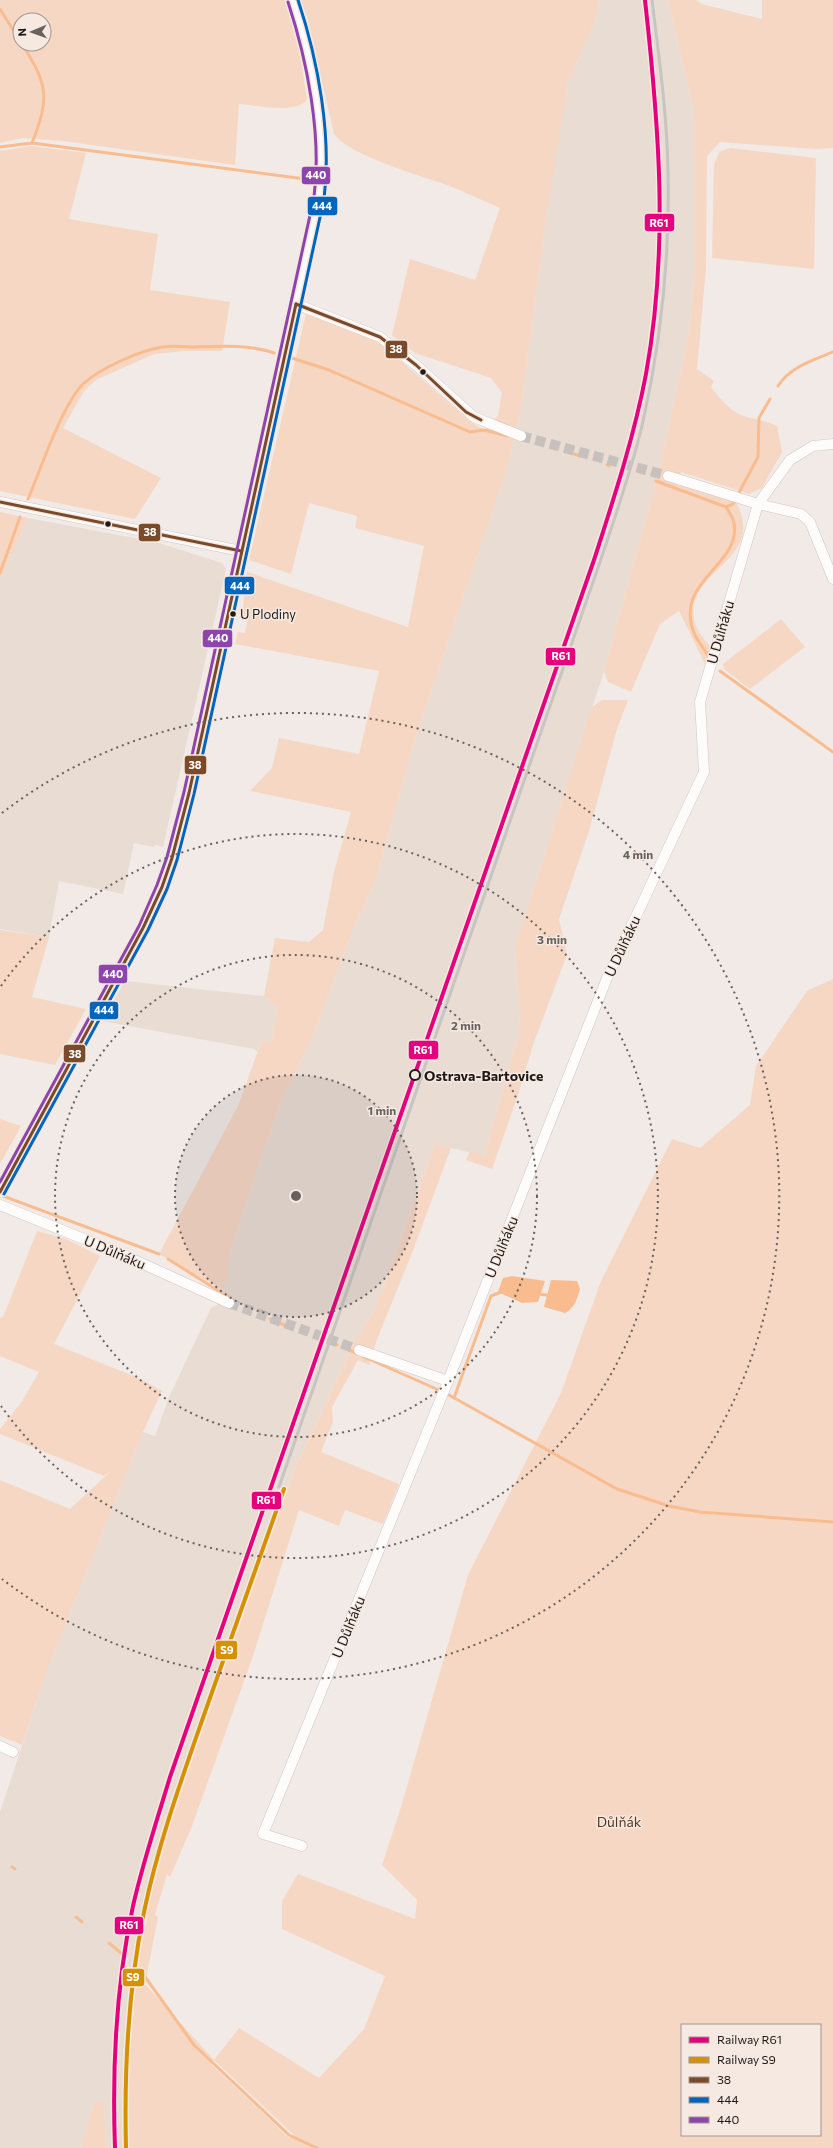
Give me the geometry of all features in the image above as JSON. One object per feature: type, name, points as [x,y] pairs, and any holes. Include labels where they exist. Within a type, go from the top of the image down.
[{"type":"street","points":[[0,1192],[143,928],[162,887],[172,858],[189,792],[296,304],[322,177],[322,150],[309,59],[302,24],[292,0]]},
{"type":"street","points":[[296,304],[380,336],[416,365],[474,417],[521,436]]},
{"type":"street","name":"U Důlňáku","points":[[302,1846],[263,1834],[448,1381],[607,978],[704,772],[700,702],[758,504],[790,460],[813,446],[833,444]]},
{"type":"street","points":[[668,476],[743,500],[801,514],[810,522],[833,579]]},
{"type":"street","points":[[0,502],[241,551]]},
{"type":"street","name":"U Důlňáku","points":[[0,1205],[128,1257],[229,1303]]},
{"type":"street","points":[[359,1350],[448,1381]]},
{"type":"street","points":[[0,1746],[13,1752]]},
{"type":"shaded area","points":[[599,0],[668,0],[694,113],[695,266],[689,332],[660,467],[604,671],[515,947],[520,1029],[484,1156],[435,1144],[377,1305],[354,1343],[294,1471],[184,1782],[159,1862],[138,1962],[128,2063],[129,2148],[106,2148],[104,2102],[94,2102],[81,2148],[0,2148],[0,1812],[46,1674],[143,1432],[155,1436],[169,1397],[211,1308],[217,1305],[228,1275],[228,1259],[262,1155],[281,1103],[313,1036],[353,930],[376,879],[413,746],[505,475],[520,414],[555,152],[568,82],[594,24]]},
{"type":"shaded area","points":[[28,518],[156,542],[222,563],[226,569],[163,847],[155,845],[154,847],[134,843],[123,894],[59,881],[49,937],[0,929],[0,578]]},
{"type":"shaded area","points":[[125,981],[264,996],[277,1006],[272,1042],[262,1040],[257,1052],[254,1049],[102,1021]]},
{"type":"shaded area","points":[[512,1276],[545,1281],[538,1302],[522,1303],[498,1292],[503,1278]]},
{"type":"shaded area","points":[[551,1280],[577,1281],[580,1289],[577,1300],[571,1309],[565,1313],[544,1307]]},
{"type":"green space","points":[[0,0],[286,0],[298,43],[307,99],[302,104],[295,107],[286,108],[239,104],[235,165],[63,141],[23,138],[0,143]]},
{"type":"green space","points":[[300,0],[599,0],[594,24],[568,82],[548,205],[520,414],[505,475],[413,746],[376,879],[353,930],[313,1036],[281,1103],[262,1155],[228,1259],[228,1275],[223,1290],[159,1254],[238,1106],[262,1040],[272,1042],[277,1006],[264,996],[275,938],[309,942],[323,930],[334,872],[351,812],[250,791],[272,768],[279,738],[359,754],[379,671],[235,644],[238,632],[245,633],[248,618],[242,616],[247,572],[408,627],[424,546],[355,528],[357,516],[309,503],[291,574],[249,560],[306,314],[378,341],[471,422],[484,430],[498,416],[502,393],[491,378],[415,353],[392,335],[410,259],[475,280],[500,208],[450,186],[405,171],[370,157],[342,142],[334,134],[307,16]]},
{"type":"green space","points":[[668,0],[696,0],[702,4],[762,19],[762,0],[833,0],[833,148],[816,149],[720,142],[707,156],[706,268],[697,369],[714,381],[711,387],[722,401],[731,409],[741,415],[777,426],[782,452],[762,488],[749,494],[681,472],[677,485],[735,500],[743,521],[742,538],[734,552],[700,589],[694,604],[696,626],[710,646],[705,664],[679,611],[660,624],[631,692],[608,682],[604,671],[660,467],[689,332],[695,266],[694,113]]},
{"type":"green space","points":[[31,146],[86,153],[69,219],[158,234],[150,290],[230,302],[222,351],[184,351],[154,354],[96,380],[84,391],[63,428],[161,478],[135,519],[0,491],[0,151]]},
{"type":"green space","points":[[730,148],[816,158],[814,269],[712,258],[714,165],[719,152]]},
{"type":"green space","points":[[0,512],[28,518],[0,578]]},
{"type":"green space","points":[[781,619],[805,647],[750,689],[724,669],[723,664]]},
{"type":"green space","points":[[602,700],[628,700],[617,729],[589,831],[559,919],[567,955],[534,1042],[517,1098],[492,1169],[466,1160],[470,1151],[484,1156],[520,1029],[515,947],[592,707]]},
{"type":"green space","points":[[0,930],[49,937],[32,997],[86,1009],[55,1065],[0,1054]]},
{"type":"green space","name":"Důlňák","points":[[833,979],[833,2148],[129,2148],[128,2063],[138,1962],[151,1896],[171,1820],[294,1471],[354,1343],[377,1305],[435,1144],[451,1148],[412,1253],[376,1342],[369,1365],[358,1360],[332,1407],[333,1422],[321,1452],[399,1484],[383,1524],[345,1510],[339,1526],[299,1510],[253,1656],[192,1826],[170,1877],[167,1874],[155,1915],[158,1917],[145,1984],[214,2060],[239,2028],[319,2078],[364,2029],[385,1976],[282,1929],[282,1901],[298,1874],[415,1919],[417,1900],[382,1865],[401,1807],[468,1575],[561,1393],[601,1281],[672,1139],[700,1148],[750,1105],[756,1066],[807,991]],"holes":[[[214,2060],[294,2135],[289,2138],[211,2064]]]},
{"type":"green space","points":[[0,1119],[21,1126],[0,1164]]},
{"type":"green space","points":[[37,1231],[66,1239],[100,1256],[54,1344],[141,1379],[162,1391],[143,1432],[46,1674],[22,1745],[0,1736],[0,1480],[70,1509],[111,1471],[104,1476],[0,1434],[0,1429],[21,1403],[39,1372],[0,1356],[0,1317],[2,1318],[6,1310]]},
{"type":"green space","points":[[94,2102],[104,2102],[106,2148],[81,2148]]},
{"type":"waterway","points":[[0,9],[12,28]]},
{"type":"waterway","points":[[0,147],[32,143],[42,114],[44,92],[37,70],[27,52]]},
{"type":"waterway","points":[[32,143],[313,180]]},
{"type":"waterway","points":[[28,499],[52,439],[67,407],[83,384],[109,366],[143,352],[166,346],[234,346],[254,348],[274,353]]},
{"type":"waterway","points":[[778,386],[783,379],[795,369],[833,352]]},
{"type":"waterway","points":[[292,358],[329,370],[470,432],[484,430],[508,436]]},
{"type":"waterway","points":[[726,507],[733,504],[758,457],[759,418],[770,399]]},
{"type":"waterway","name":"U Důlňáku","points":[[568,452],[580,456]]},
{"type":"waterway","points":[[656,481],[726,507],[734,523],[734,538],[728,551],[699,587],[692,601],[690,616],[695,635],[710,658]]},
{"type":"waterway","points":[[0,573],[20,517]]},
{"type":"waterway","points":[[720,671],[833,752]]},
{"type":"waterway","points":[[0,1195],[159,1254]]},
{"type":"waterway","points":[[168,1259],[230,1298]]},
{"type":"waterway","points":[[454,1398],[491,1296],[501,1292]]},
{"type":"waterway","points":[[538,1294],[547,1295]]},
{"type":"waterway","points":[[270,1319],[287,1326]]},
{"type":"waterway","points":[[349,1350],[357,1353]]},
{"type":"waterway","points":[[364,1357],[441,1391]]},
{"type":"waterway","points":[[449,1395],[617,1489],[669,1506],[700,1512],[833,1522]]},
{"type":"waterway","points":[[76,1917],[82,1922]]},
{"type":"waterway","points":[[109,1943],[121,1953]]},
{"type":"waterway","points":[[135,1967],[143,1974],[194,2045],[289,2135],[317,2148]]},
{"type":"tunnel","points":[[521,436],[668,476]]},
{"type":"tunnel","points":[[229,1303],[359,1350]]},
{"type":"railway","points":[[279,1487],[600,562],[638,443],[649,395],[659,332],[666,268],[668,203],[666,128],[652,0]]},
{"type":"rail line","name":"R61","points":[[115,2148],[114,2087],[116,2026],[119,1996],[127,1936],[133,1906],[150,1841],[170,1777],[594,560],[636,421],[646,374],[653,327],[658,280],[659,234],[658,140],[645,0]]},
{"type":"rail line","name":"S9","points":[[126,2148],[128,2030],[134,1971],[144,1912],[156,1861],[179,1786],[284,1489]]},
{"type":"transit line","name":"444","points":[[4,1194],[148,930],[167,889],[177,860],[194,794],[324,199],[326,150],[322,98],[312,48],[298,0]]},
{"type":"transit line","name":"440","points":[[0,1182],[139,926],[157,885],[167,857],[184,792],[314,197],[316,149],[311,98],[307,73],[288,2]]},
{"type":"transit line","name":"38","points":[[296,304],[380,337],[416,365],[466,412],[481,420]]},
{"type":"transit line","name":"38","points":[[0,1192],[143,928],[162,887],[172,858],[189,793],[296,304]]},
{"type":"transit line","name":"38","points":[[0,502],[241,551]]},
{"type":"place","name":"U Plodiny","points":[[233,614]]},
{"type":"place","name":"Ostrava-Bartovice","points":[[415,1075]]}]
